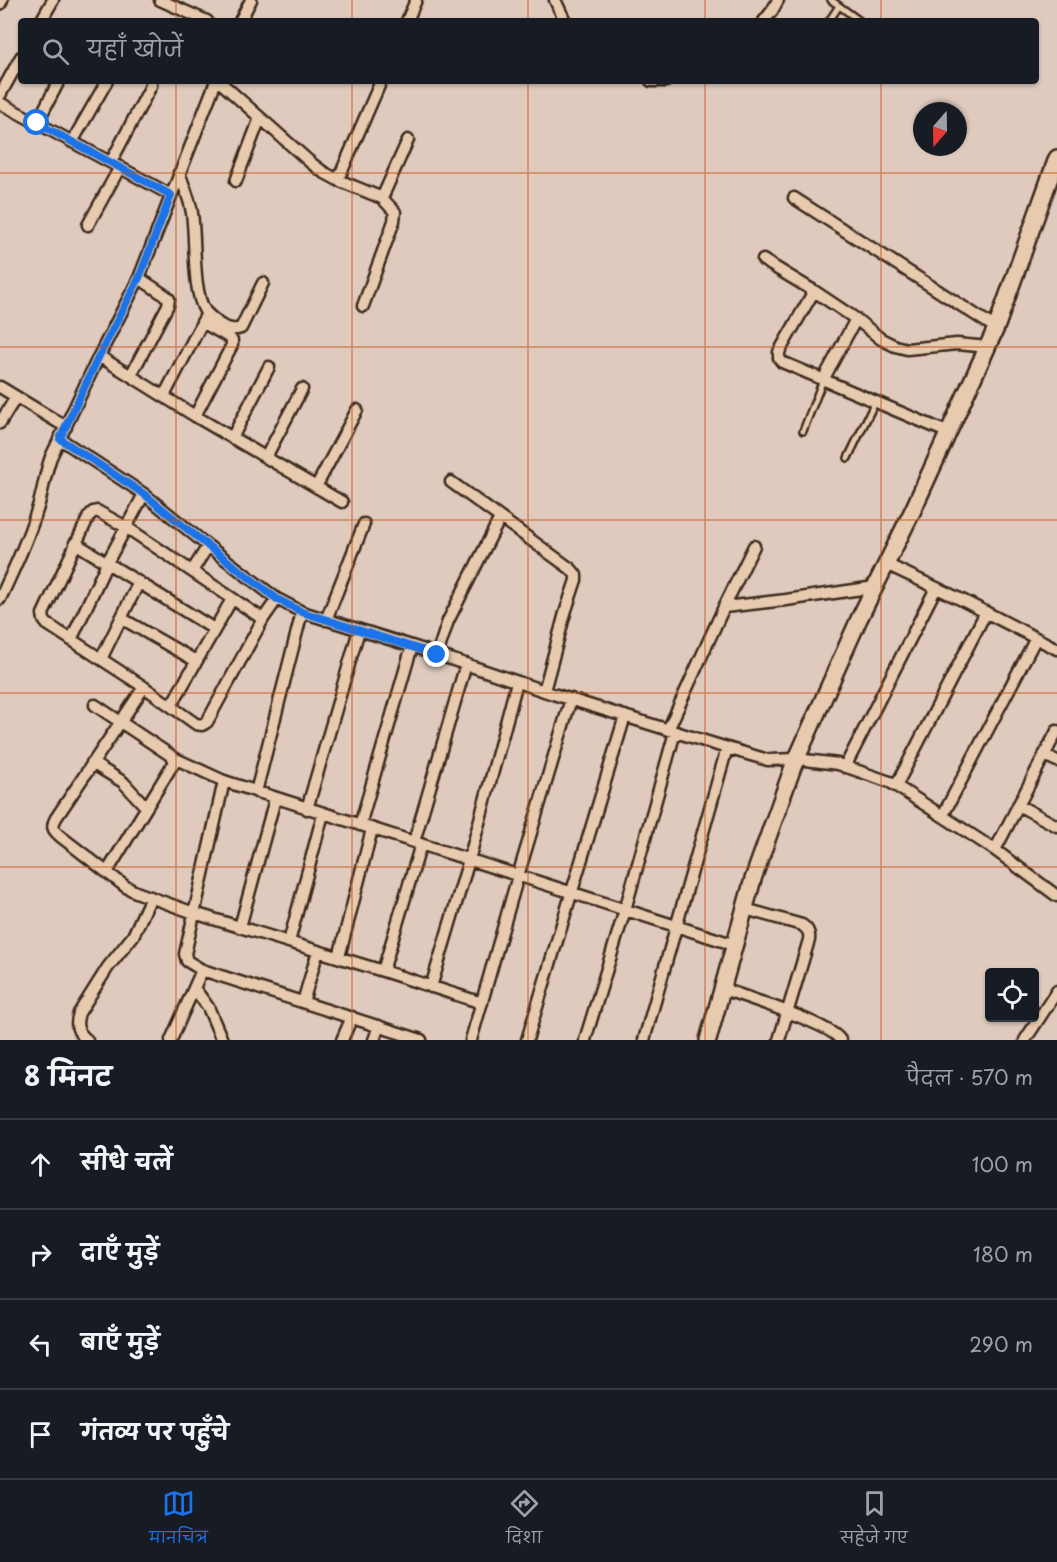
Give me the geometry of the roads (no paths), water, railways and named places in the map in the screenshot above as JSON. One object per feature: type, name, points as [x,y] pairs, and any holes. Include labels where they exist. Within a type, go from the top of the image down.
[{"type":"street","points":[[0,4],[2,0]]},
{"type":"street","points":[[43,18],[53,0]]},
{"type":"street","points":[[160,0],[200,18]]},
{"type":"street","points":[[242,18],[251,0]]},
{"type":"street","points":[[408,18],[416,0]]},
{"type":"street","points":[[555,0],[564,18]]},
{"type":"street","points":[[766,18],[778,0]]},
{"type":"street","points":[[0,95],[18,62]]},
{"type":"street","points":[[37,123],[57,84]]},
{"type":"street","points":[[72,142],[105,84]]},
{"type":"street","points":[[88,225],[151,84]]},
{"type":"street","points":[[0,599],[33,521],[47,469],[99,356],[139,278],[216,84]]},
{"type":"street","points":[[220,84],[311,164],[338,180],[382,198],[395,212],[394,221],[363,306]]},
{"type":"street","points":[[338,180],[380,84]]},
{"type":"street","points":[[0,103],[171,195]]},
{"type":"street","points":[[236,181],[260,118]]},
{"type":"street","points":[[382,198],[408,140]]},
{"type":"street","points":[[708,1040],[753,879],[797,759],[988,347],[1057,158]]},
{"type":"street","points":[[164,396],[204,318],[198,290],[192,213],[179,173]]},
{"type":"street","points":[[794,198],[996,328]]},
{"type":"street","points":[[763,260],[814,291],[881,339],[895,346],[907,349],[957,344],[988,347]]},
{"type":"street","points":[[131,375],[169,299],[139,278]]},
{"type":"street","points":[[204,318],[236,330],[241,328],[263,283]]},
{"type":"street","points":[[814,291],[779,352],[782,362],[949,433]]},
{"type":"street","points":[[195,416],[232,345],[230,338],[204,318]]},
{"type":"street","points":[[823,380],[856,319]]},
{"type":"street","points":[[99,356],[231,438],[342,502]]},
{"type":"street","points":[[231,438],[269,367]]},
{"type":"street","points":[[0,387],[66,427]]},
{"type":"street","points":[[266,458],[302,389]]},
{"type":"street","points":[[0,423],[16,397]]},
{"type":"street","points":[[316,487],[357,410]]},
{"type":"street","points":[[60,439],[144,494],[277,599],[302,612],[412,646],[544,691],[768,760],[797,759],[838,764],[890,782],[995,850],[1057,896]]},
{"type":"street","points":[[451,482],[572,569],[576,575],[544,691]]},
{"type":"street","points":[[71,640],[107,563],[144,494]]},
{"type":"street","points":[[262,619],[126,527],[103,513],[93,512],[88,516],[43,614],[47,624],[196,724],[202,725],[207,722],[262,619],[277,599]]},
{"type":"street","points":[[437,655],[448,621],[500,518]]},
{"type":"street","points":[[326,620],[364,524]]},
{"type":"street","points":[[75,543],[214,629]]},
{"type":"street","points":[[192,571],[208,546]]},
{"type":"street","points":[[585,1040],[625,910],[672,731],[724,607],[754,546]]},
{"type":"street","points":[[886,564],[1057,649]]},
{"type":"street","points":[[101,659],[139,582]]},
{"type":"street","points":[[724,607],[875,587]]},
{"type":"street","points":[[845,767],[936,588]]},
{"type":"street","points":[[171,706],[232,599]]},
{"type":"street","points":[[256,792],[302,612]]},
{"type":"street","points":[[896,786],[986,612]]},
{"type":"street","points":[[121,618],[196,661]]},
{"type":"street","points":[[307,809],[358,630]]},
{"type":"street","points":[[943,815],[1036,638]]},
{"type":"street","points":[[360,825],[412,646]]},
{"type":"street","points":[[383,971],[466,664]]},
{"type":"street","points":[[431,987],[469,860],[517,682]]},
{"type":"street","points":[[144,687],[52,824],[53,830],[126,886],[151,897],[194,913],[482,1004]]},
{"type":"street","points":[[471,1040],[571,699]]},
{"type":"street","points":[[95,705],[176,759],[224,782],[735,945]]},
{"type":"street","points":[[527,1040],[625,716]]},
{"type":"street","points":[[995,850],[1057,731]]},
{"type":"street","points":[[644,1040],[728,748]]},
{"type":"street","points":[[1044,755],[1057,761]]},
{"type":"street","points":[[107,872],[176,759]]},
{"type":"street","points":[[92,763],[123,782],[147,807]]},
{"type":"street","points":[[224,782],[185,954],[187,962],[202,970],[421,1040]]},
{"type":"street","points":[[240,927],[275,799]]},
{"type":"street","points":[[1018,805],[1057,826]]},
{"type":"street","points":[[290,942],[323,814]]},
{"type":"street","points":[[339,957],[372,829]]},
{"type":"street","points":[[87,1040],[76,1028],[79,1013],[108,967],[133,936],[151,897]]},
{"type":"street","points":[[745,909],[796,922],[808,929],[810,934],[778,1040]]},
{"type":"street","points":[[303,1002],[318,951]]},
{"type":"street","points":[[171,1040],[202,970]]},
{"type":"street","points":[[194,988],[208,1006],[222,1040]]},
{"type":"street","points":[[723,988],[831,1031],[839,1036],[840,1040]]},
{"type":"street","points":[[1025,1040],[1055,998]]},
{"type":"street","points":[[342,1040],[352,1017]]},
{"type":"street","points":[[375,1040],[379,1026]]},
{"type":"lane","points":[[831,0],[856,18]]},
{"type":"lane","points":[[831,18],[839,6]]},
{"type":"lane","points":[[803,431],[823,380]]},
{"type":"lane","points":[[848,458],[876,402]]}]
